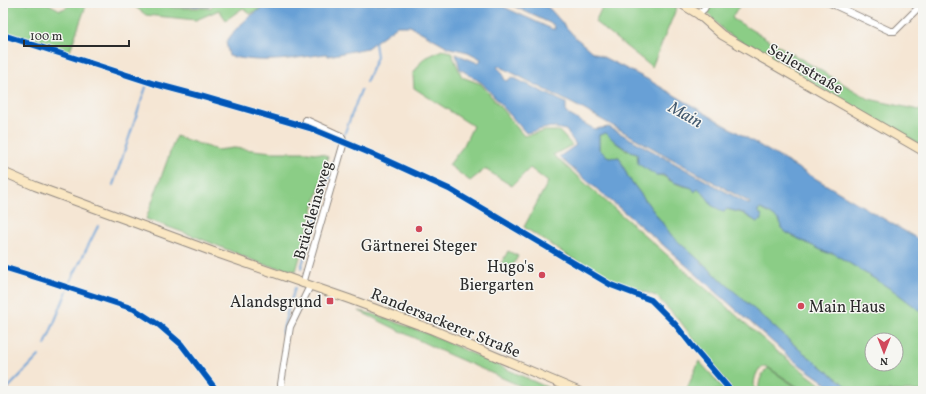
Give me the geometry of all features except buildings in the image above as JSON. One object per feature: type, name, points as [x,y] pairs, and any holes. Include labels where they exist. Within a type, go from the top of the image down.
[{"type":"main road","name":"Seilerstraße","points":[[680,3],[698,14],[722,35],[923,151]]},
{"type":"main road","name":"Randersackerer Straße","points":[[3,172],[35,186],[433,330],[578,391]]},
{"type":"street","points":[[698,14],[704,9],[707,3]]},
{"type":"street","points":[[830,3],[890,31],[895,31],[920,6],[921,3]]},
{"type":"street","name":"Brückleinsweg","points":[[282,391],[280,384],[290,327],[307,285],[344,142],[341,136],[306,120]]},
{"type":"green space","points":[[3,3],[47,3],[60,10],[66,8],[71,3],[87,3],[69,53],[3,32]]},
{"type":"green space","points":[[130,3],[162,3],[174,8],[210,8],[215,3],[269,3],[250,14],[243,8],[226,20],[219,10],[196,20],[146,15]]},
{"type":"green space","points":[[604,3],[667,3],[677,7],[652,67],[595,22]]},
{"type":"green space","points":[[707,3],[741,3],[732,16],[733,19],[869,99],[923,111],[923,146],[844,102],[725,32],[704,9]]},
{"type":"green space","points":[[442,50],[451,52],[462,77],[481,84],[524,136],[545,131],[559,131],[572,145],[553,155],[778,352],[829,391],[804,391],[766,366],[759,369],[756,374],[754,382],[755,391],[734,391],[680,321],[656,296],[618,283],[568,256],[524,227],[548,182],[530,168],[512,186],[485,169],[470,181],[449,165],[464,145],[473,126],[414,88],[413,74],[423,59]]},
{"type":"green space","points":[[606,133],[626,150],[637,153],[656,175],[664,176],[670,181],[682,186],[698,187],[711,205],[742,213],[757,222],[757,211],[761,209],[780,221],[781,228],[787,233],[827,253],[833,253],[894,291],[923,313],[923,391],[853,391],[800,350],[672,236],[628,177],[619,157],[613,158],[608,156],[599,149],[599,135]]},
{"type":"green space","points":[[176,136],[217,150],[234,148],[272,152],[308,152],[323,154],[328,157],[296,271],[262,264],[199,238],[146,219]]},
{"type":"green space","points":[[508,251],[518,256],[511,269],[501,264]]},
{"type":"green space","points":[[359,311],[373,314],[431,335],[555,391],[532,391],[441,351]]},
{"type":"green space","points":[[699,361],[726,391],[686,391]]},
{"type":"green space","points":[[768,368],[802,391],[759,391],[760,378]]},
{"type":"water","points":[[167,3],[212,3],[209,6],[174,6]]},
{"type":"water","name":"Main","points":[[269,3],[495,3],[555,29],[554,25],[507,3],[541,3],[550,9],[575,37],[591,51],[647,79],[923,242],[923,313],[894,291],[833,253],[827,253],[787,233],[781,228],[780,221],[769,213],[761,209],[757,211],[762,216],[762,220],[757,222],[743,213],[727,209],[724,212],[711,205],[698,188],[695,192],[692,188],[673,182],[663,175],[656,175],[638,164],[637,153],[620,145],[606,133],[599,135],[599,149],[613,158],[619,157],[628,177],[672,236],[800,350],[853,391],[837,391],[793,360],[662,244],[559,157],[576,145],[566,130],[551,127],[526,133],[482,83],[460,69],[456,54],[478,63],[481,59],[468,52],[450,48],[410,26],[397,26],[367,48],[328,56],[325,54],[289,59],[254,60],[229,56],[226,42],[236,29],[249,17]],"holes":[[[499,66],[581,108],[749,202],[750,204],[609,127],[594,129],[566,113],[566,103],[512,77],[507,81],[504,79],[503,73],[497,67]]]},
{"type":"waterway","points":[[366,82],[377,57],[375,43]]},
{"type":"waterway","points":[[113,185],[146,87]]},
{"type":"waterway","points":[[344,135],[361,90]]},
{"type":"waterway","points":[[301,268],[335,158]]},
{"type":"waterway","points":[[70,282],[98,226]]},
{"type":"waterway","points":[[282,334],[295,288]]},
{"type":"waterway","points":[[45,345],[67,291]]},
{"type":"waterway","points":[[5,391],[39,356]]},
{"type":"cycle path","points":[[3,35],[155,84],[310,128],[370,153],[449,189],[611,285],[651,300],[675,324],[731,391]]},
{"type":"cycle path","points":[[3,267],[134,309],[159,325],[181,344],[217,391]]},
{"type":"place","name":"Gärtnerei Steger","points":[[419,229]]},
{"type":"place","name":"Hugo's Biergarten","points":[[542,275]]},
{"type":"place","name":"Alandsgrund","points":[[330,301]]},
{"type":"place","name":"Main Haus","points":[[801,306]]}]
